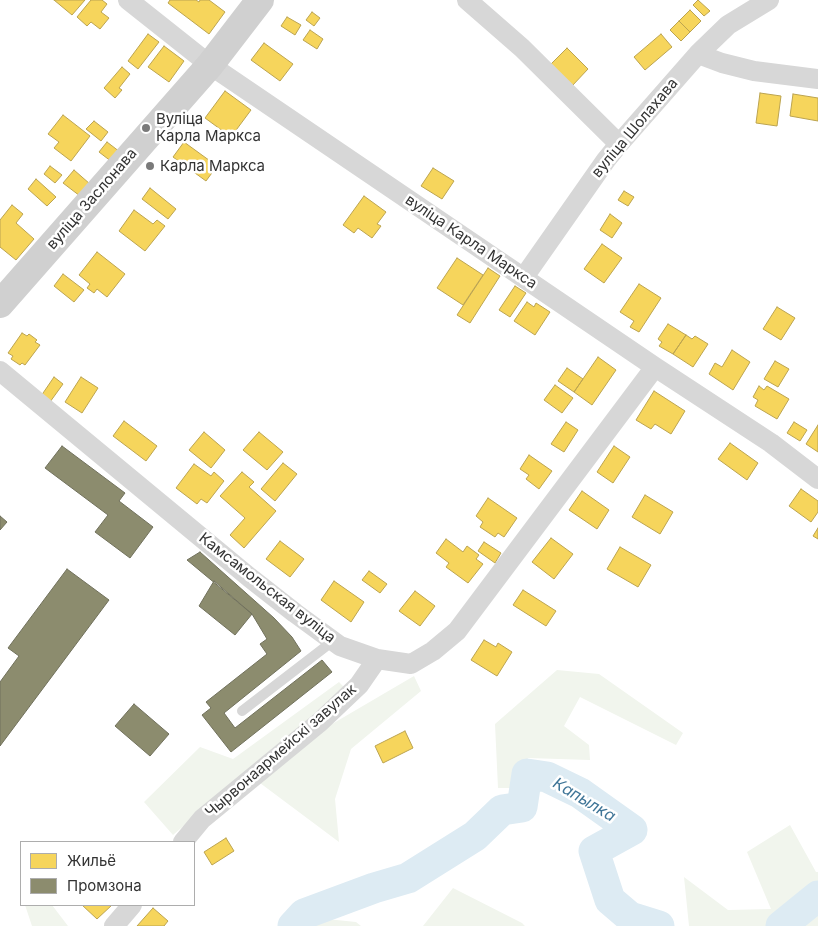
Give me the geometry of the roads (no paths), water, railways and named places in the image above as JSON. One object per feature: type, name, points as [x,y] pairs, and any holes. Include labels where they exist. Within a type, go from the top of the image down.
[{"type":"street","name":"вуліца Карла Маркса","points":[[128,0],[210,66],[655,367],[771,443],[818,479]]},
{"type":"street","name":"вуліца Заслонава","points":[[0,304],[210,66],[260,0]]},
{"type":"street","points":[[467,0],[522,48],[619,144]]},
{"type":"street","name":"вуліца Шолахава","points":[[524,277],[606,160],[698,54],[728,25],[769,0]]},
{"type":"street","points":[[698,54],[722,63],[754,71],[818,79]]},
{"type":"street","name":"Камсамольская вуліца","points":[[0,371],[250,577],[340,646],[377,659],[411,664],[433,651],[457,631],[655,367]]},
{"type":"street","name":"Чырвонаармейскі завулак","points":[[185,841],[202,819],[326,716],[359,685],[377,659]]},
{"type":"street","points":[[114,926],[131,906]]},
{"type":"lane","points":[[242,711],[333,641]]},
{"type":"waterway","name":"Капылка","points":[[293,926],[304,914],[374,888],[408,878],[475,836],[502,810],[522,807],[527,774],[547,777],[580,793],[632,830],[594,851],[610,900],[630,917],[659,926]]},
{"type":"waterway","name":"Капылка","points":[[781,926],[818,896]]},
{"type":"place","name":"Вуліца Карла Маркса","points":[[146,128]]},
{"type":"place","name":"Карла Маркса","points":[[150,166]]}]
